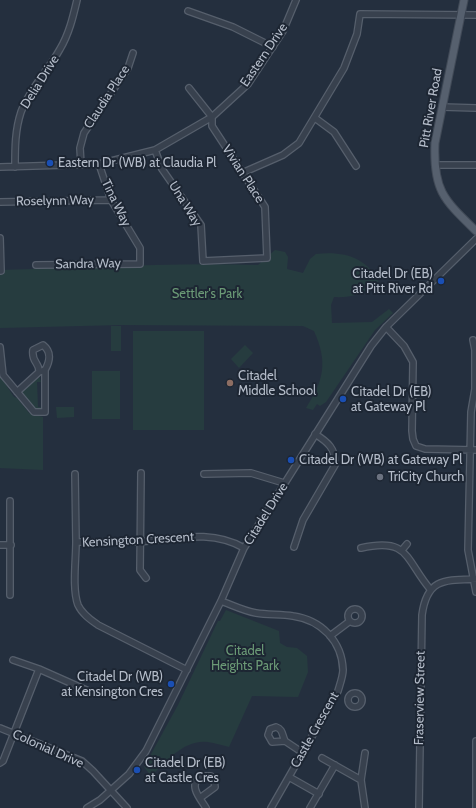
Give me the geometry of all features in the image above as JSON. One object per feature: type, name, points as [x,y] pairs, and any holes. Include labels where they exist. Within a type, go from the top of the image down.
[{"type":"main road","name":"Pitt River Road","points":[[464,0],[442,107],[436,143],[435,165],[438,184],[443,196],[476,231]]},
{"type":"street","name":"Delia Drive","points":[[15,167],[16,131],[20,114],[29,94],[60,50],[68,33],[77,0]]},
{"type":"street","name":"Eastern Drive","points":[[0,167],[99,164],[155,150],[212,117],[248,84],[283,31],[296,0]]},
{"type":"street","points":[[188,11],[233,27],[273,47]]},
{"type":"street","points":[[242,173],[283,154],[299,143],[344,68],[357,34],[360,14],[476,15]]},
{"type":"street","name":"Claudia Place","points":[[81,165],[80,148],[84,133],[128,68],[133,53]]},
{"type":"street","points":[[189,88],[212,117]]},
{"type":"street","points":[[442,107],[476,108]]},
{"type":"street","name":"Vivian Place","points":[[212,117],[212,126],[265,207],[267,258]]},
{"type":"street","points":[[314,118],[334,132],[356,166]]},
{"type":"street","name":"Una Way","points":[[155,150],[162,169],[201,225],[203,261],[267,258]]},
{"type":"street","name":"Tina Way","points":[[99,164],[111,200],[140,248],[140,264]]},
{"type":"street","points":[[435,165],[476,166]]},
{"type":"street","name":"Roselynn Way","points":[[0,202],[111,200]]},
{"type":"street","points":[[0,238],[1,271]]},
{"type":"street","name":"Citadel Drive","points":[[87,808],[129,774],[146,751],[221,601],[244,548],[368,350],[386,327],[476,239]]},
{"type":"street","name":"Sandra Way","points":[[36,265],[140,264]]},
{"type":"street","points":[[386,327],[404,346],[413,362],[412,431],[416,446],[425,449],[474,450]]},
{"type":"street","points":[[473,340],[475,350],[476,389],[471,412],[474,450],[468,550],[476,592]]},
{"type":"street","points":[[0,348],[3,375],[31,410],[38,413],[45,412],[46,370],[49,353],[48,348],[43,345],[32,350],[32,355],[40,369],[39,372]]},
{"type":"street","points":[[16,392],[39,372],[46,370]]},
{"type":"street","points":[[294,548],[303,520],[335,465],[335,455],[331,446],[315,434]]},
{"type":"street","points":[[141,473],[140,570],[146,578]]},
{"type":"street","points":[[204,474],[251,473],[284,484]]},
{"type":"street","points":[[75,474],[76,542]]},
{"type":"street","points":[[10,501],[10,595]]},
{"type":"street","name":"Kensington Crescent","points":[[187,670],[87,618],[79,606],[76,596],[76,542],[141,541],[207,536],[236,544],[244,548]]},
{"type":"street","points":[[361,548],[376,544],[387,544],[399,548],[408,555],[419,576],[430,589],[448,579],[474,579]]},
{"type":"street","points":[[402,550],[407,544]]},
{"type":"street","points":[[0,545],[11,545]]},
{"type":"street","name":"Fraserview Street","points":[[419,808],[422,615],[423,603],[430,589]]},
{"type":"street","name":"Castle Crescent","points":[[221,601],[254,613],[293,616],[309,620],[324,628],[336,643],[341,656],[343,671],[338,691],[270,808]]},
{"type":"street","points":[[330,636],[350,620]]},
{"type":"street","points":[[13,660],[39,669],[93,693]]},
{"type":"street","points":[[0,763],[3,761],[15,734],[39,669]]},
{"type":"street","points":[[338,691],[348,697]]},
{"type":"street","name":"Colonial Drive","points":[[0,728],[82,761],[111,789]]},
{"type":"street","points":[[476,740],[476,808]]},
{"type":"street","points":[[285,741],[303,752]]},
{"type":"street","points":[[365,753],[361,780],[365,808]]},
{"type":"street","name":"Castle Crescent","points":[[322,758],[361,780]]},
{"type":"street","points":[[310,808],[335,765]]},
{"type":"street","name":"Castle Crescent","points":[[289,777],[319,794]]},
{"type":"street","points":[[111,789],[127,808]]},
{"type":"street","points":[[200,798],[206,808]]},
{"type":"green space","name":"Settler's Park","points":[[275,250],[285,252],[288,257],[287,269],[303,273],[310,259],[316,254],[326,253],[345,255],[354,258],[369,268],[380,285],[347,297],[334,297],[331,305],[332,323],[372,322],[389,309],[393,313],[375,330],[326,402],[320,406],[317,404],[313,410],[306,408],[317,389],[320,380],[322,371],[321,352],[314,331],[303,326],[121,325],[0,328],[0,270],[161,265],[258,265]]},
{"type":"green space","points":[[111,326],[121,326],[121,351],[111,351]]},
{"type":"green space","points":[[133,331],[204,331],[204,430],[133,430]]},
{"type":"green space","points":[[245,345],[253,353],[239,368],[231,359]]},
{"type":"green space","points":[[0,371],[2,379],[14,397],[17,398],[29,413],[43,417],[43,470],[0,468]]},
{"type":"green space","points":[[92,371],[120,371],[120,419],[92,419]]},
{"type":"green space","points":[[39,376],[41,382],[37,382],[38,407],[42,407],[40,410],[35,410],[23,395],[23,391]]},
{"type":"green space","points":[[56,407],[74,407],[74,417],[57,418]]},
{"type":"green space","name":"Citadel Heights Park","points":[[226,610],[279,631],[280,643],[287,647],[297,648],[307,656],[308,672],[298,697],[252,696],[229,747],[208,742],[191,744],[176,752],[151,776],[144,767],[178,705],[218,621],[220,621]]},
{"type":"place","name":"Eastern Dr (WB) at Claudia Pl","points":[[50,163]]},
{"type":"place","name":"Citadel Dr (EB) at Pitt River Rd","points":[[441,281]]},
{"type":"place","name":"Citadel Middle School","points":[[230,383]]},
{"type":"place","name":"Citadel Dr (EB) at Gateway Pl","points":[[343,399]]},
{"type":"place","name":"Citadel Dr (WB) at Gateway Pl","points":[[291,460]]},
{"type":"place","name":"TriCity Church","points":[[380,477]]},
{"type":"place","name":"Citadel Dr (WB) at Kensington Cres","points":[[171,684]]},
{"type":"place","name":"Citadel Dr (EB) at Castle Cres","points":[[137,770]]}]
